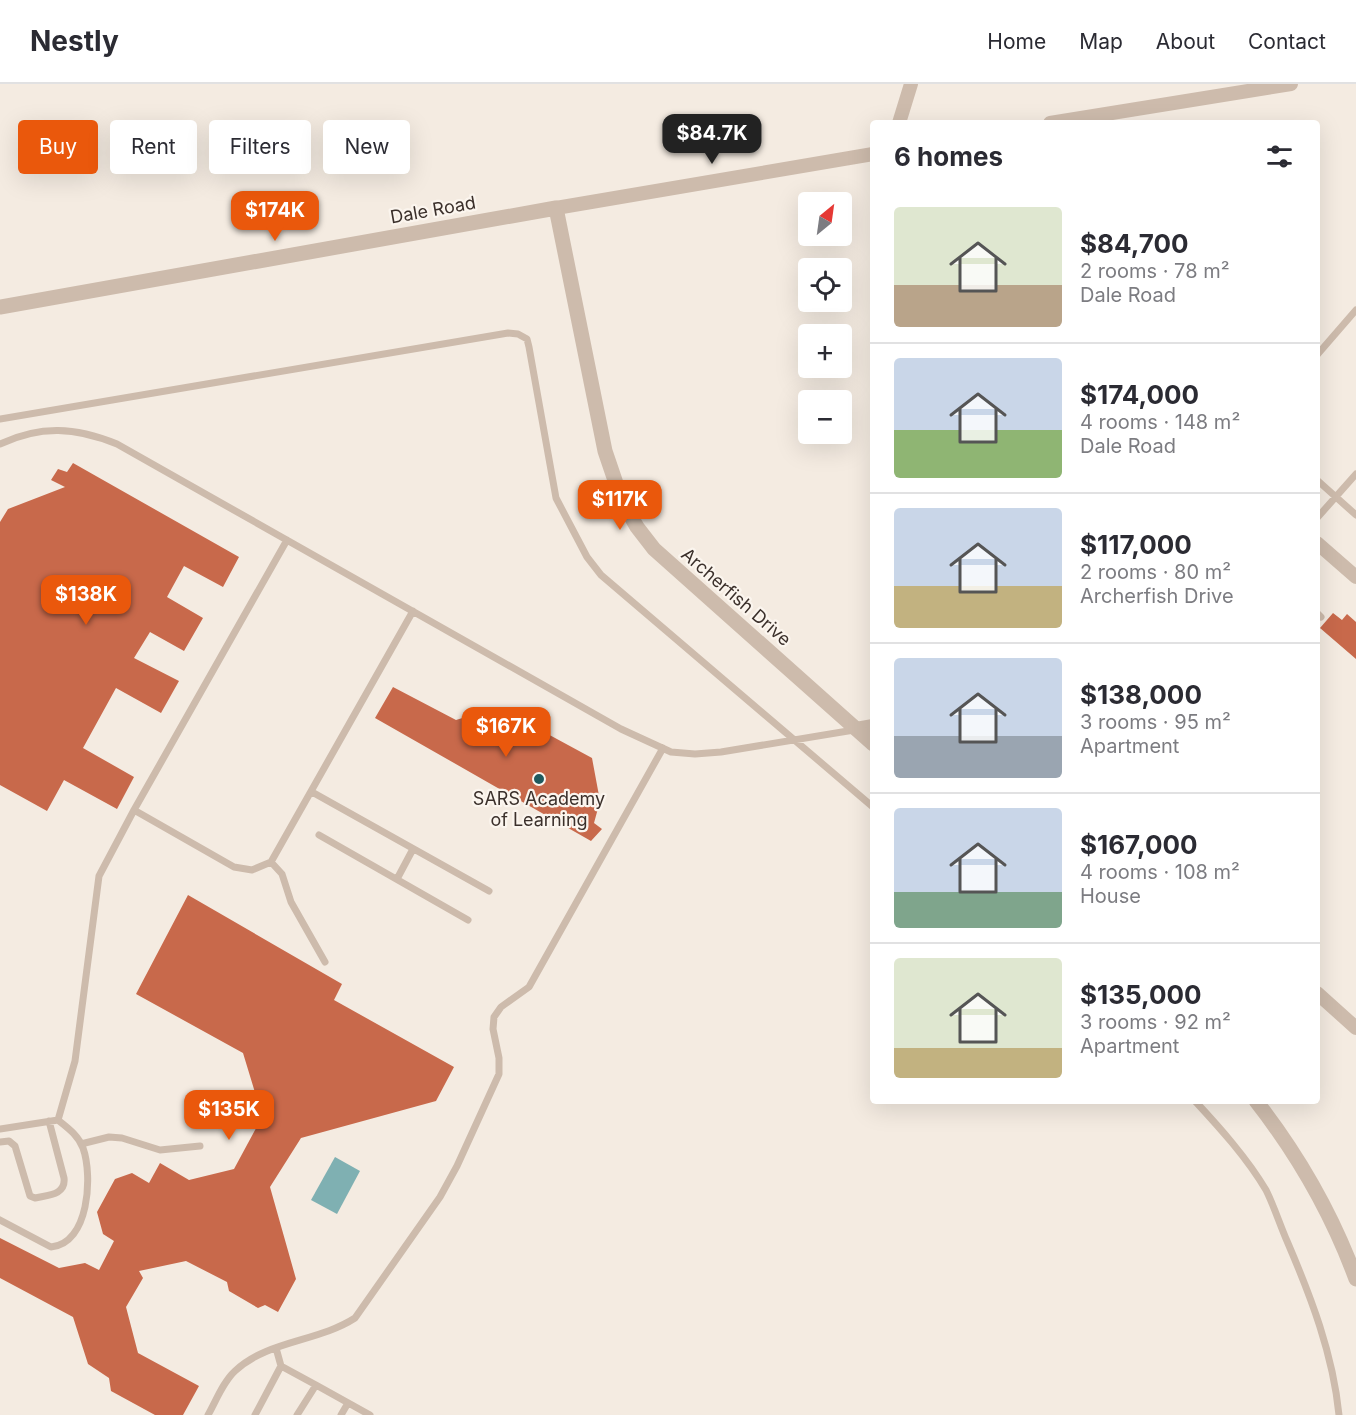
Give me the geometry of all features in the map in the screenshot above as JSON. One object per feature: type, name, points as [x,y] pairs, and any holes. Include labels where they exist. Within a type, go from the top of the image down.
[{"type":"street","points":[[900,120],[911,84]]},
{"type":"street","points":[[1076,120],[1291,84]]},
{"type":"street","name":"Dale Road","points":[[0,307],[870,154]]},
{"type":"street","name":"Archerfish Drive","points":[[556,208],[605,451],[617,489],[628,513],[665,561],[870,741]]},
{"type":"street","points":[[1320,546],[1356,577]]},
{"type":"street","points":[[856,729],[870,727]]},
{"type":"street","points":[[1320,996],[1356,1028]]},
{"type":"street","points":[[1258,1104],[1290,1148],[1323,1203],[1356,1280]]},
{"type":"lane","points":[[1320,352],[1356,310]]},
{"type":"lane","points":[[1350,317],[1356,323]]},
{"type":"lane","points":[[0,418],[508,333],[518,334],[527,339],[529,347],[556,498],[592,566],[870,804]]},
{"type":"lane","points":[[0,444],[16,437],[46,430],[88,433],[134,453],[621,729],[663,748],[683,753],[706,753],[856,729]]},
{"type":"lane","points":[[1320,516],[1356,474]]},
{"type":"lane","points":[[1320,483],[1356,515]]},
{"type":"lane","points":[[58,1120],[75,1061],[97,883],[134,810],[287,540]]},
{"type":"lane","points":[[134,810],[234,867],[252,870],[271,862],[414,611]]},
{"type":"lane","points":[[208,1415],[234,1371],[265,1352],[333,1329],[355,1318],[440,1197],[497,1080],[499,1059],[494,1017],[501,1007],[530,987],[663,748]]},
{"type":"lane","points":[[312,792],[489,891]]},
{"type":"lane","points":[[319,835],[468,920]]},
{"type":"lane","points":[[397,879],[413,849]]},
{"type":"lane","points":[[271,862],[281,872],[291,902],[325,963]]},
{"type":"lane","points":[[1198,1104],[1219,1127],[1266,1191],[1328,1347],[1336,1380],[1339,1415]]},
{"type":"lane","points":[[0,1129],[58,1120],[75,1134],[88,1166],[82,1216],[72,1238],[66,1244],[51,1247],[0,1220]]},
{"type":"lane","points":[[0,1142],[9,1141],[15,1146],[31,1196],[35,1198],[60,1192],[64,1186],[64,1178],[49,1121]]},
{"type":"lane","points":[[81,1144],[109,1137],[122,1138],[160,1150],[200,1146]]},
{"type":"lane","points":[[255,1415],[281,1366],[276,1348]]},
{"type":"lane","points":[[281,1366],[370,1415]]},
{"type":"lane","points":[[297,1415],[316,1385]]},
{"type":"lane","points":[[341,1415],[348,1403]]},
{"type":"water","points":[[335,1157],[360,1171],[337,1214],[311,1200]]},
{"type":"building","points":[[73,463],[239,557],[223,587],[184,566],[167,597],[203,618],[184,651],[150,632],[134,658],[179,681],[161,713],[116,688],[83,748],[134,777],[117,809],[64,780],[47,811],[0,785],[0,522],[8,509],[65,487],[51,480],[58,469],[67,472]]},
{"type":"building","points":[[1333,613],[1342,620],[1347,614],[1356,622],[1356,659],[1320,628]]},
{"type":"building","name":"SARS Academy of Learning","points":[[393,687],[456,720],[498,707],[592,758],[600,801],[594,823],[602,829],[591,841],[375,718]]},
{"type":"building","points":[[188,895],[342,984],[334,1000],[454,1067],[436,1101],[301,1138],[270,1187],[296,1279],[278,1312],[265,1305],[258,1308],[229,1291],[227,1282],[186,1261],[139,1271],[143,1278],[126,1307],[138,1353],[199,1386],[183,1415],[155,1415],[111,1391],[109,1378],[88,1364],[73,1317],[0,1278],[0,1238],[59,1268],[85,1263],[99,1270],[114,1241],[103,1234],[97,1212],[115,1179],[132,1173],[149,1183],[160,1163],[189,1180],[234,1169],[267,1108],[257,1099],[243,1053],[136,994]]},
{"type":"place","name":"SARS Academy of Learning","points":[[539,779]]}]
